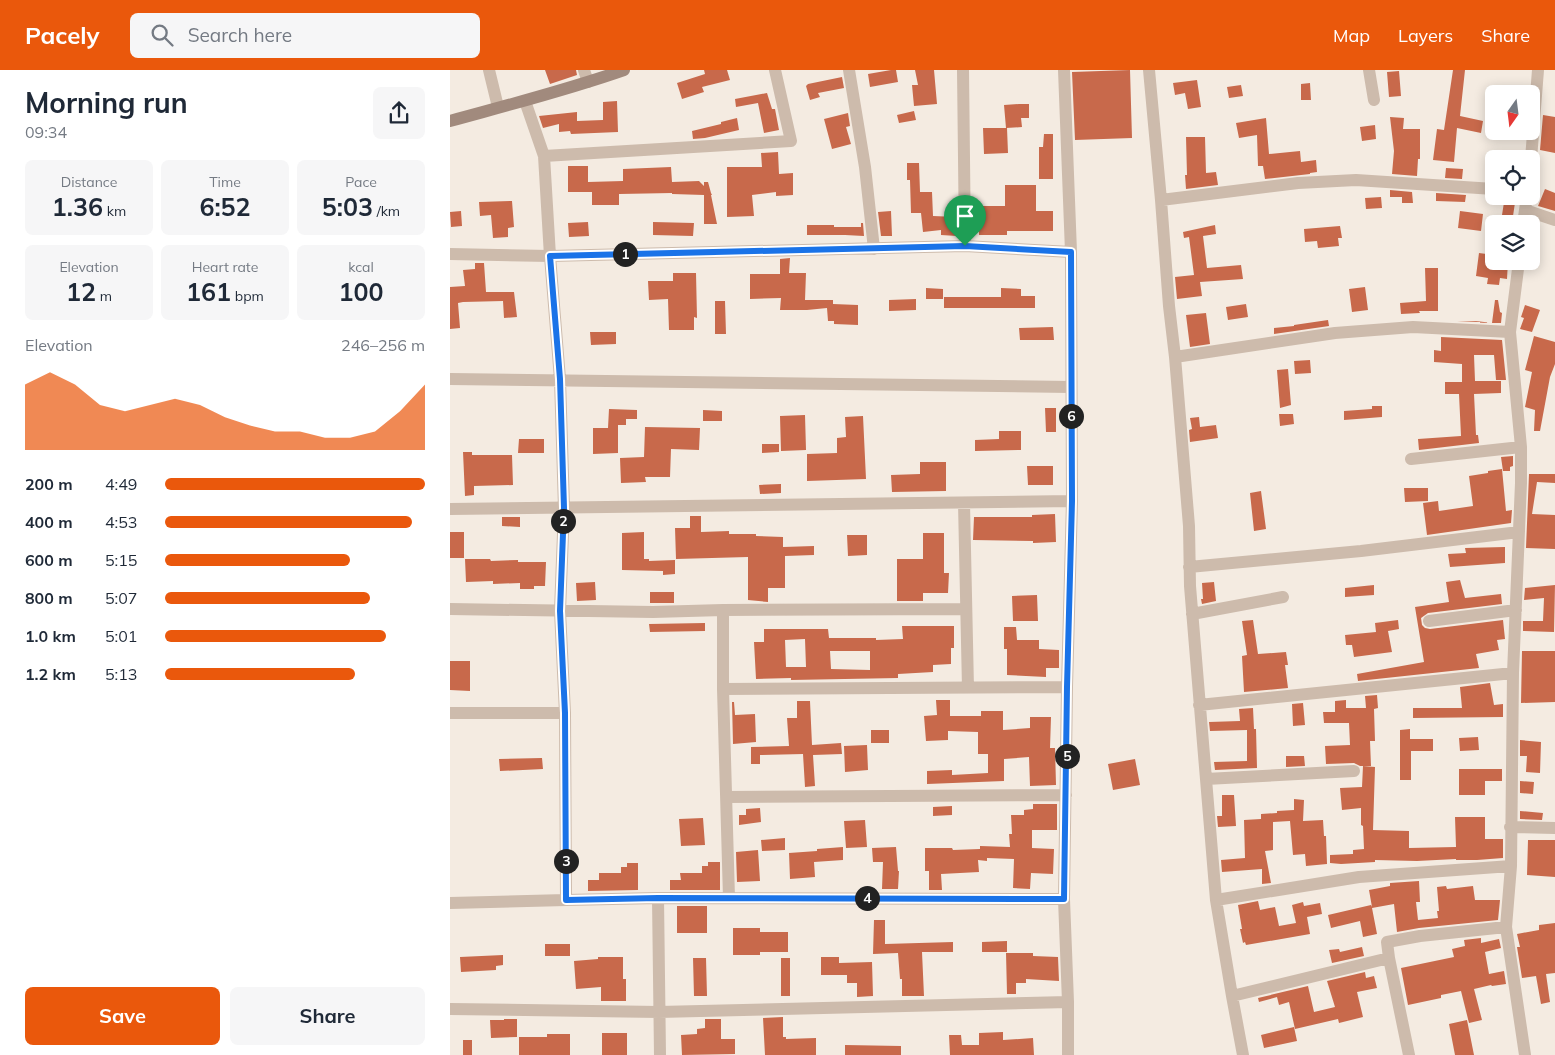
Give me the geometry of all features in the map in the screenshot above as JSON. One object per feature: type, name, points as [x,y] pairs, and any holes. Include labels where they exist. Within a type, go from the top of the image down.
[{"type":"main road","points":[[450,121],[525,101],[586,76],[624,70]]},
{"type":"street","points":[[489,70],[498,107]]},
{"type":"street","points":[[544,156],[791,141],[775,70]]},
{"type":"street","points":[[849,70],[865,167],[874,249]]},
{"type":"street","points":[[963,70],[965,246]]},
{"type":"street","points":[[1064,70],[1071,252],[1072,501],[1064,899],[1068,1055]]},
{"type":"street","points":[[1149,70],[1169,306],[1176,357],[1189,526],[1192,614],[1216,900],[1243,1055]]},
{"type":"street","points":[[1369,70],[1374,100]]},
{"type":"street","points":[[1532,150],[1538,70]]},
{"type":"street","points":[[525,101],[544,156],[560,379],[564,508],[560,611],[565,713],[566,900]]},
{"type":"street","points":[[1161,200],[1298,183],[1356,180],[1485,188]]},
{"type":"street","points":[[1524,215],[1525,205]]},
{"type":"street","points":[[1524,210],[1555,220]]},
{"type":"street","points":[[450,254],[550,256],[965,246],[1071,252]]},
{"type":"street","points":[[1517,270],[1510,332],[1521,448],[1521,483],[1513,673],[1511,866],[1506,928],[1525,1055]]},
{"type":"street","points":[[1176,357],[1335,333],[1413,327],[1510,332]]},
{"type":"street","points":[[450,379],[1071,387]]},
{"type":"street","points":[[1411,459],[1521,448]]},
{"type":"street","points":[[450,509],[1072,501]]},
{"type":"street","points":[[964,503],[968,688]]},
{"type":"street","points":[[1189,567],[1361,551],[1519,532]]},
{"type":"street","points":[[1192,614],[1283,597]]},
{"type":"street","points":[[450,609],[653,612],[966,609]]},
{"type":"street","points":[[724,610],[723,690],[729,898]]},
{"type":"street","points":[[1429,620],[1516,610]]},
{"type":"street","points":[[1199,705],[1513,673]]},
{"type":"street","points":[[723,690],[1067,687]]},
{"type":"street","points":[[450,713],[565,713]]},
{"type":"street","points":[[1206,780],[1354,771]]},
{"type":"street","points":[[727,797],[1066,795]]},
{"type":"street","points":[[1510,827],[1555,828]]},
{"type":"street","points":[[1216,900],[1359,877],[1511,866]]},
{"type":"street","points":[[450,903],[658,898],[1064,899]]},
{"type":"street","points":[[658,898],[660,1055]]},
{"type":"street","points":[[1409,1055],[1387,942],[1420,936],[1506,928]]},
{"type":"street","points":[[1232,996],[1389,958]]},
{"type":"street","points":[[450,1009],[659,1012],[1068,1002]]},
{"type":"building","points":[[545,70],[576,70],[577,75],[550,84]]},
{"type":"building","points":[[704,70],[727,70],[730,80],[702,87],[704,92],[682,99],[677,83],[705,74]]},
{"type":"building","points":[[896,70],[898,82],[870,87],[868,74]]},
{"type":"building","points":[[915,70],[934,70],[937,104],[914,106],[912,85],[918,85]]},
{"type":"building","points":[[1130,70],[1132,138],[1075,140],[1072,72]]},
{"type":"building","points":[[1453,70],[1465,70],[1460,116],[1483,121],[1481,133],[1457,128],[1454,162],[1433,160],[1437,129],[1444,130]]},
{"type":"building","points":[[1399,71],[1401,96],[1389,97],[1387,72]]},
{"type":"building","points":[[842,77],[844,88],[818,93],[820,97],[810,100],[806,86],[808,84]]},
{"type":"building","points":[[1197,80],[1201,107],[1188,109],[1185,93],[1175,95],[1173,83]]},
{"type":"building","points":[[1310,83],[1311,100],[1301,100],[1301,84]]},
{"type":"building","points":[[1241,85],[1243,96],[1229,98],[1227,87]]},
{"type":"building","points":[[767,93],[772,109],[775,109],[779,130],[764,133],[758,103],[736,107],[735,99]]},
{"type":"building","points":[[617,101],[618,132],[571,134],[570,131],[559,132],[559,124],[543,128],[539,116],[577,112],[577,121],[603,120],[603,102]]},
{"type":"building","points":[[1029,104],[1029,118],[1021,118],[1022,127],[1006,128],[1004,105]]},
{"type":"building","points":[[914,111],[916,120],[899,123],[897,115]]},
{"type":"building","points":[[848,113],[850,126],[846,127],[851,144],[832,149],[824,119]]},
{"type":"building","points":[[1543,115],[1555,117],[1555,153],[1540,150]]},
{"type":"building","points":[[1390,117],[1404,118],[1403,129],[1420,129],[1420,159],[1418,159],[1417,176],[1392,174],[1394,151]]},
{"type":"building","points":[[737,118],[739,130],[693,139],[692,131]]},
{"type":"building","points":[[1266,118],[1269,154],[1300,151],[1301,162],[1316,160],[1317,172],[1265,179],[1263,166],[1258,166],[1257,135],[1239,138],[1236,123]]},
{"type":"building","points":[[1375,125],[1376,139],[1362,141],[1360,127]]},
{"type":"building","points":[[983,128],[1007,128],[1008,153],[984,154]]},
{"type":"building","points":[[1044,134],[1053,134],[1053,179],[1039,179],[1039,147],[1043,147]]},
{"type":"building","points":[[1186,137],[1205,137],[1206,173],[1216,172],[1218,185],[1186,189]]},
{"type":"building","points":[[778,152],[779,174],[793,173],[793,195],[776,196],[776,192],[752,195],[754,216],[727,217],[727,167],[762,167],[761,153]]},
{"type":"building","points":[[907,163],[919,163],[920,192],[932,192],[933,216],[957,217],[957,236],[941,235],[941,230],[923,232],[921,213],[911,213],[910,180],[907,180]]},
{"type":"building","points":[[568,166],[588,166],[588,182],[623,181],[623,169],[671,167],[672,182],[699,181],[704,186],[704,182],[708,182],[717,224],[704,224],[704,195],[672,193],[619,194],[619,205],[592,205],[592,192],[568,192]]},
{"type":"building","points":[[1446,168],[1463,169],[1462,179],[1445,178]]},
{"type":"building","points":[[1005,185],[1036,185],[1036,211],[1053,211],[1053,231],[1007,231],[1007,235],[979,235],[979,206],[1005,206]]},
{"type":"building","points":[[1545,189],[1555,193],[1555,211],[1538,206]]},
{"type":"building","points":[[1390,190],[1412,192],[1413,203],[1402,203],[1402,197],[1390,197]]},
{"type":"building","points":[[1436,193],[1466,195],[1465,202],[1436,201]]},
{"type":"building","points":[[1381,197],[1382,208],[1366,209],[1365,198]]},
{"type":"building","points":[[512,201],[514,227],[508,228],[508,237],[493,238],[491,215],[480,216],[479,202]]},
{"type":"building","points":[[1504,205],[1515,205],[1513,215],[1502,215]]},
{"type":"building","points":[[461,211],[462,226],[451,227],[450,212]]},
{"type":"building","points":[[891,211],[892,236],[881,236],[878,212]]},
{"type":"building","points":[[1460,211],[1483,214],[1481,231],[1458,228]]},
{"type":"building","points":[[588,222],[589,236],[569,237],[568,223]]},
{"type":"building","points":[[653,222],[694,223],[693,236],[653,235]]},
{"type":"building","points":[[861,223],[863,223],[864,236],[807,235],[807,225],[861,227]]},
{"type":"building","points":[[1215,225],[1216,234],[1203,236],[1207,268],[1241,265],[1243,279],[1200,282],[1202,296],[1177,299],[1175,277],[1194,275],[1189,237],[1184,238],[1183,232]]},
{"type":"building","points":[[1340,226],[1342,238],[1338,238],[1339,246],[1318,248],[1317,241],[1305,242],[1304,229]]},
{"type":"building","points":[[1479,253],[1485,254],[1485,270],[1508,270],[1507,279],[1500,278],[1499,285],[1487,284],[1488,278],[1476,276]]},
{"type":"building","points":[[790,258],[789,273],[806,273],[805,300],[833,300],[833,304],[858,305],[858,325],[834,324],[834,321],[828,321],[827,308],[780,310],[781,298],[750,299],[750,274],[780,274],[780,259]]},
{"type":"building","points":[[475,263],[484,263],[486,292],[514,292],[517,317],[504,318],[503,301],[463,302],[458,303],[460,328],[450,329],[450,287],[465,286],[463,270],[475,269]]},
{"type":"building","points":[[1425,268],[1438,268],[1438,311],[1419,311],[1420,313],[1401,314],[1400,303],[1426,301]]},
{"type":"building","points":[[673,273],[696,273],[697,318],[694,317],[694,330],[669,330],[668,299],[649,300],[648,281],[673,281]]},
{"type":"building","points":[[1365,287],[1368,310],[1352,312],[1349,289]]},
{"type":"building","points":[[926,288],[943,289],[943,299],[926,299]]},
{"type":"building","points":[[1001,288],[1021,289],[1021,296],[1035,296],[1035,308],[944,308],[944,297],[1001,297]]},
{"type":"building","points":[[916,299],[916,310],[889,311],[889,300]]},
{"type":"building","points":[[1495,300],[1498,300],[1500,312],[1502,313],[1501,323],[1492,323]]},
{"type":"building","points":[[715,301],[725,301],[726,334],[715,334]]},
{"type":"building","points":[[1246,304],[1248,317],[1228,320],[1226,307]]},
{"type":"building","points":[[1525,305],[1540,310],[1532,332],[1520,329],[1524,318],[1521,317]]},
{"type":"building","points":[[1206,313],[1210,344],[1190,347],[1186,315]]},
{"type":"building","points":[[1328,320],[1329,326],[1274,334],[1274,328]]},
{"type":"building","points":[[1053,327],[1054,340],[1020,340],[1019,328]]},
{"type":"building","points":[[590,332],[616,332],[616,344],[591,345]]},
{"type":"building","points":[[1534,336],[1555,342],[1555,364],[1550,377],[1540,431],[1534,431],[1535,410],[1525,407],[1532,372],[1525,370]]},
{"type":"building","points":[[1441,337],[1502,340],[1506,380],[1496,380],[1494,355],[1474,355],[1475,381],[1501,381],[1501,393],[1474,394],[1476,435],[1478,435],[1479,443],[1419,450],[1418,439],[1461,436],[1459,394],[1445,394],[1445,382],[1462,382],[1462,364],[1434,362],[1434,350],[1441,351]]},
{"type":"building","points":[[1310,360],[1311,373],[1295,374],[1294,361]]},
{"type":"building","points":[[1288,369],[1291,405],[1280,408],[1277,370]]},
{"type":"building","points":[[1372,406],[1382,406],[1382,417],[1344,420],[1344,411],[1372,409]]},
{"type":"building","points":[[1045,408],[1056,408],[1056,432],[1046,432]]},
{"type":"building","points":[[609,409],[637,410],[637,419],[626,419],[626,425],[618,425],[618,453],[593,454],[593,428],[608,428]]},
{"type":"building","points":[[703,410],[722,411],[722,421],[703,421]]},
{"type":"building","points":[[1279,414],[1293,414],[1294,424],[1280,426]]},
{"type":"building","points":[[805,415],[806,450],[781,451],[780,416]]},
{"type":"building","points":[[863,416],[866,479],[807,481],[807,454],[837,453],[837,438],[846,437],[845,417]]},
{"type":"building","points":[[1199,417],[1200,427],[1216,425],[1218,438],[1190,442],[1189,430],[1192,429],[1190,418]]},
{"type":"building","points":[[645,427],[700,428],[699,450],[671,449],[670,477],[645,477],[646,482],[621,483],[620,458],[644,457]]},
{"type":"building","points":[[999,431],[1021,431],[1021,450],[975,451],[975,440],[999,439]]},
{"type":"building","points":[[519,439],[544,439],[544,453],[518,453]]},
{"type":"building","points":[[762,444],[779,444],[779,452],[762,453]]},
{"type":"building","points":[[463,452],[472,452],[472,455],[512,455],[513,485],[474,486],[474,495],[465,496]]},
{"type":"building","points":[[1513,456],[1513,466],[1510,467],[1510,471],[1503,471],[1501,457]]},
{"type":"building","points":[[920,462],[946,462],[946,491],[892,492],[891,475],[920,474]]},
{"type":"building","points":[[1027,466],[1053,466],[1053,485],[1028,485]]},
{"type":"building","points":[[1502,469],[1506,511],[1512,510],[1511,523],[1427,535],[1423,503],[1438,501],[1439,511],[1473,506],[1469,476]]},
{"type":"building","points":[[1529,474],[1555,474],[1555,483],[1537,482],[1532,514],[1555,515],[1555,549],[1526,548]]},
{"type":"building","points":[[781,484],[781,493],[760,494],[759,485]]},
{"type":"building","points":[[1404,488],[1428,488],[1428,501],[1405,502]]},
{"type":"building","points":[[1261,491],[1266,529],[1254,531],[1250,493]]},
{"type":"building","points":[[1055,514],[1056,542],[1033,543],[1033,541],[973,540],[974,517],[1032,517],[1032,515]]},
{"type":"building","points":[[690,516],[701,516],[701,532],[729,531],[729,534],[783,537],[783,547],[814,546],[814,555],[785,556],[785,588],[768,588],[768,602],[748,600],[748,557],[676,559],[675,528],[690,528]]},
{"type":"building","points":[[502,517],[520,517],[520,527],[502,526]]},
{"type":"building","points":[[450,532],[464,532],[464,558],[450,558]]},
{"type":"building","points":[[644,532],[644,559],[649,559],[649,561],[675,560],[675,574],[663,575],[663,571],[622,570],[622,533]]},
{"type":"building","points":[[923,533],[944,533],[944,573],[949,573],[948,593],[923,593],[923,601],[897,601],[897,559],[923,559]]},
{"type":"building","points":[[847,535],[867,535],[867,555],[848,556]]},
{"type":"building","points":[[1505,547],[1505,563],[1450,567],[1448,554],[1466,553],[1465,548]]},
{"type":"building","points":[[465,559],[546,562],[545,586],[534,586],[534,589],[520,589],[520,583],[466,582]]},
{"type":"building","points":[[1460,580],[1465,598],[1501,594],[1502,604],[1428,613],[1421,618],[1422,625],[1430,629],[1503,620],[1505,639],[1497,640],[1499,650],[1476,654],[1479,668],[1358,681],[1357,674],[1424,662],[1415,607],[1449,602],[1446,582]]},
{"type":"building","points":[[595,582],[596,600],[577,601],[576,583]]},
{"type":"building","points":[[1214,582],[1216,601],[1202,604],[1202,583]]},
{"type":"building","points":[[1374,585],[1374,595],[1345,597],[1345,588]]},
{"type":"building","points":[[1555,585],[1554,632],[1523,631],[1523,621],[1543,621],[1544,598],[1524,600],[1525,588]]},
{"type":"building","points":[[650,592],[674,592],[674,603],[650,603]]},
{"type":"building","points":[[1037,595],[1038,621],[1013,621],[1012,596]]},
{"type":"building","points":[[1253,620],[1258,654],[1286,652],[1288,665],[1285,665],[1288,688],[1244,692],[1242,656],[1247,655],[1242,621]]},
{"type":"building","points":[[1398,620],[1399,629],[1388,631],[1392,652],[1354,657],[1352,645],[1346,645],[1345,635],[1376,632],[1375,623]]},
{"type":"building","points":[[705,623],[705,631],[650,632],[649,624]]},
{"type":"building","points":[[902,626],[954,626],[954,648],[951,648],[951,664],[933,665],[933,672],[898,674],[898,678],[756,679],[754,642],[764,642],[764,629],[828,629],[829,638],[903,639]],"holes":[[[805,639],[806,667],[786,667],[785,640]],[[830,651],[870,651],[870,670],[831,669]]]},
{"type":"building","points":[[1004,627],[1016,627],[1017,640],[1039,640],[1039,649],[1059,650],[1059,668],[1046,668],[1046,677],[1007,675],[1007,649],[1004,649]]},
{"type":"building","points":[[1522,651],[1555,651],[1555,702],[1521,703]]},
{"type":"building","points":[[450,661],[470,661],[470,691],[450,690]]},
{"type":"building","points":[[1490,683],[1494,705],[1503,704],[1503,717],[1413,718],[1413,708],[1462,708],[1460,687]]},
{"type":"building","points":[[1377,695],[1378,708],[1374,709],[1375,741],[1370,741],[1371,766],[1360,766],[1354,763],[1326,764],[1325,746],[1350,745],[1349,723],[1324,723],[1323,712],[1335,712],[1335,701],[1346,700],[1346,708],[1366,708],[1365,696]]},
{"type":"building","points":[[936,700],[950,700],[950,716],[981,716],[981,711],[1003,711],[1003,730],[1030,728],[1030,717],[1051,717],[1050,748],[1055,748],[1056,785],[1030,786],[1029,757],[1004,759],[1004,781],[927,784],[927,771],[952,770],[952,775],[988,773],[988,754],[978,754],[978,732],[948,731],[948,740],[926,741],[924,716],[937,715]]},
{"type":"building","points":[[797,701],[810,701],[812,745],[841,743],[842,754],[813,755],[815,786],[805,787],[803,754],[760,755],[760,764],[751,764],[751,747],[789,746],[787,718],[797,718]]},
{"type":"building","points":[[732,702],[734,702],[735,715],[755,714],[756,742],[733,744]]},
{"type":"building","points":[[1303,703],[1305,725],[1293,726],[1292,704]]},
{"type":"building","points":[[1253,708],[1254,729],[1256,729],[1257,768],[1215,770],[1214,762],[1247,761],[1247,730],[1210,731],[1209,722],[1240,721],[1239,709]]},
{"type":"building","points":[[1410,729],[1410,739],[1433,739],[1433,751],[1411,751],[1411,780],[1400,780],[1400,730]]},
{"type":"building","points":[[871,730],[889,730],[889,743],[871,743]]},
{"type":"building","points":[[1478,737],[1479,750],[1460,751],[1459,738]]},
{"type":"building","points":[[1520,740],[1541,742],[1540,773],[1526,772],[1527,756],[1520,756]]},
{"type":"building","points":[[867,745],[868,770],[845,772],[844,746]]},
{"type":"building","points":[[1286,756],[1304,756],[1305,766],[1286,767]]},
{"type":"building","points":[[542,758],[543,769],[500,771],[499,759]]},
{"type":"building","points":[[1135,759],[1140,785],[1113,790],[1108,764]]},
{"type":"building","points":[[1363,766],[1375,767],[1373,830],[1409,831],[1409,848],[1456,847],[1455,817],[1485,817],[1485,839],[1503,839],[1503,858],[1417,861],[1375,860],[1375,862],[1330,863],[1330,855],[1353,854],[1353,850],[1364,849],[1361,808],[1342,810],[1340,788],[1362,787]]},
{"type":"building","points":[[1459,769],[1502,769],[1502,781],[1485,781],[1485,795],[1459,795]]},
{"type":"building","points":[[1520,781],[1534,782],[1533,794],[1520,793]]},
{"type":"building","points":[[1222,795],[1234,795],[1236,826],[1218,827],[1217,816],[1222,816]]},
{"type":"building","points":[[1294,799],[1304,800],[1303,821],[1323,820],[1324,836],[1326,836],[1327,864],[1306,866],[1305,854],[1293,855],[1290,821],[1273,822],[1273,850],[1265,851],[1271,883],[1262,884],[1262,869],[1222,872],[1221,860],[1245,858],[1244,820],[1261,819],[1261,814],[1294,810]]},
{"type":"building","points":[[1033,804],[1057,804],[1057,830],[1032,830],[1032,848],[1054,849],[1053,874],[1031,873],[1030,889],[1013,888],[1014,859],[987,858],[987,861],[978,860],[979,872],[941,874],[942,890],[929,890],[929,871],[925,871],[925,848],[952,848],[953,850],[980,849],[980,846],[1010,847],[1009,834],[1012,834],[1011,815],[1024,815],[1024,810],[1033,809]]},
{"type":"building","points":[[952,806],[952,815],[933,816],[933,807]]},
{"type":"building","points":[[760,808],[761,822],[739,825],[739,815],[746,815],[746,809]]},
{"type":"building","points":[[1520,811],[1543,813],[1542,820],[1520,819]]},
{"type":"building","points":[[703,818],[705,845],[681,846],[679,819]]},
{"type":"building","points":[[865,820],[867,847],[846,848],[844,821]]},
{"type":"building","points":[[785,838],[785,850],[762,851],[761,840]]},
{"type":"building","points":[[1528,840],[1555,840],[1555,877],[1527,875]]},
{"type":"building","points":[[843,847],[843,860],[814,862],[815,877],[790,879],[789,853]]},
{"type":"building","points":[[896,847],[899,871],[898,889],[882,889],[883,862],[873,862],[872,848]]},
{"type":"building","points":[[758,850],[760,881],[737,882],[736,852]]},
{"type":"building","points":[[708,862],[720,862],[720,890],[670,890],[670,880],[681,880],[680,873],[702,873],[702,866],[708,866]]},
{"type":"building","points":[[627,863],[638,863],[638,890],[588,891],[588,880],[599,880],[599,873],[621,873],[621,867],[627,867]]},
{"type":"building","points":[[1419,881],[1420,902],[1416,902],[1418,920],[1438,918],[1437,887],[1446,886],[1447,889],[1473,886],[1475,900],[1500,900],[1498,920],[1397,932],[1394,904],[1372,908],[1377,934],[1363,937],[1360,921],[1331,928],[1328,915],[1371,905],[1372,907],[1369,890],[1390,886],[1390,883]]},
{"type":"building","points":[[1258,901],[1260,910],[1275,907],[1279,926],[1296,923],[1292,905],[1303,902],[1304,906],[1320,903],[1322,914],[1307,917],[1310,934],[1246,945],[1245,942],[1243,943],[1240,929],[1242,929],[1238,905]]},
{"type":"building","points":[[677,906],[707,906],[707,933],[677,933]]},
{"type":"building","points":[[874,920],[885,920],[885,944],[953,942],[953,952],[922,952],[924,996],[902,996],[902,979],[900,979],[898,953],[873,954]]},
{"type":"building","points":[[1555,923],[1555,973],[1546,974],[1550,1002],[1541,1004],[1536,976],[1522,978],[1517,947],[1520,947],[1517,934],[1539,930],[1539,925]]},
{"type":"building","points":[[733,928],[760,928],[760,932],[788,932],[788,952],[760,952],[760,955],[733,955]]},
{"type":"building","points":[[1481,938],[1481,943],[1499,939],[1501,948],[1485,952],[1489,974],[1504,971],[1506,984],[1474,989],[1482,1020],[1469,1023],[1461,991],[1441,995],[1441,998],[1408,1005],[1401,968],[1454,957],[1452,949],[1465,946],[1464,940]]},
{"type":"building","points":[[1007,941],[1007,952],[982,952],[982,942]]},
{"type":"building","points":[[545,944],[570,944],[570,956],[545,956]]},
{"type":"building","points":[[1362,947],[1364,956],[1332,963],[1329,950],[1339,949],[1340,952]]},
{"type":"building","points":[[1006,953],[1033,953],[1033,956],[1058,957],[1059,981],[1026,979],[1026,983],[1016,983],[1016,994],[1007,994]]},
{"type":"building","points":[[503,955],[503,965],[496,966],[496,970],[461,972],[460,957]]},
{"type":"building","points":[[598,957],[623,957],[626,1001],[601,1001],[601,987],[576,989],[574,961],[598,959]]},
{"type":"building","points":[[821,957],[839,957],[839,963],[872,962],[873,996],[857,997],[857,983],[847,983],[847,975],[821,975]]},
{"type":"building","points":[[693,958],[706,958],[707,996],[694,996]]},
{"type":"building","points":[[781,958],[790,958],[790,996],[781,996]]},
{"type":"building","points":[[1365,972],[1366,978],[1374,976],[1377,988],[1357,992],[1363,1017],[1339,1023],[1338,1019],[1295,1029],[1289,1002],[1279,1005],[1277,997],[1259,1002],[1258,998],[1308,986],[1314,1012],[1335,1007],[1327,981]]},
{"type":"building","points":[[783,1017],[783,1037],[786,1037],[786,1039],[816,1038],[816,1055],[765,1055],[763,1018]]},
{"type":"building","points":[[517,1019],[517,1037],[491,1038],[490,1020]]},
{"type":"building","points":[[705,1019],[721,1019],[721,1039],[735,1039],[735,1054],[682,1055],[681,1035],[697,1034],[697,1029],[705,1028]]},
{"type":"building","points":[[1467,1020],[1474,1055],[1455,1055],[1449,1024]]},
{"type":"building","points":[[1294,1027],[1297,1041],[1264,1048],[1261,1035]]},
{"type":"building","points":[[1003,1032],[1003,1040],[1033,1038],[1034,1055],[950,1055],[949,1035],[961,1035],[962,1045],[979,1045],[979,1033]]},
{"type":"building","points":[[602,1033],[627,1033],[627,1055],[602,1055]]},
{"type":"building","points":[[547,1034],[570,1034],[570,1055],[519,1055],[519,1037],[547,1037]]},
{"type":"building","points":[[463,1040],[472,1040],[472,1055],[463,1055]]},
{"type":"building","points":[[845,1045],[901,1046],[901,1055],[845,1055]]},
{"type":"route","points":[[965,246],[1071,252],[1072,501],[1064,899],[658,898],[566,900],[565,713],[560,611],[564,508],[560,379],[550,256],[965,246]]}]
